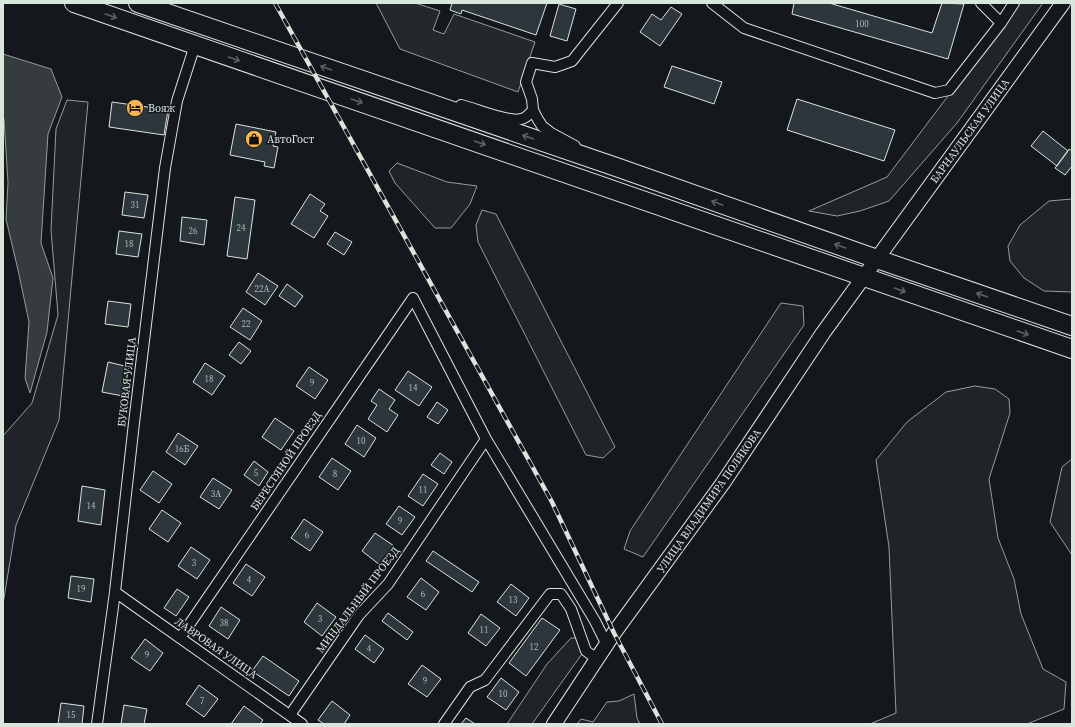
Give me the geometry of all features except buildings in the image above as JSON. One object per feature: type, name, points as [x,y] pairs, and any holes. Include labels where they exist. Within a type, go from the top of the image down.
[{"type":"highway","points":[[74,3],[1072,349]]},
{"type":"highway","points":[[138,3],[590,158],[876,260],[1072,326]]},
{"type":"street","points":[[590,158],[574,145],[551,133],[542,126],[533,110],[532,99],[526,82],[532,63],[555,67],[572,62],[618,3]]},
{"type":"street","points":[[712,3],[744,28],[935,94],[949,90],[1001,23],[1014,3]]},
{"type":"street","points":[[981,3],[1001,23]]},
{"type":"street","name":"БАРНАУЛЬСКАЯ УЛИЦА","points":[[864,278],[1064,3]]},
{"type":"street","name":"БУКОВАЯ УЛИЦА","points":[[97,724],[115,592],[165,168],[177,101],[195,45]]},
{"type":"street","points":[[422,101],[463,106],[510,119],[519,120],[527,117],[533,110]]},
{"type":"street","name":"УЛИЦА ВЛАДИМИРА ПОЛЯКОВА","points":[[554,724],[607,644],[723,483],[823,333],[864,278]]},
{"type":"street","name":"БЕРЕСТЯНОЙ ПРОЕЗД","points":[[180,638],[413,298],[486,439]]},
{"type":"street","points":[[486,439],[595,621],[607,644]]},
{"type":"street","name":"МИНДАЛЬНЫЙ ПРОЕЗД","points":[[290,715],[359,615],[388,584],[486,439]]},
{"type":"street","name":"ЛАВРОВАЯ УЛИЦА","points":[[115,592],[302,724]]},
{"type":"street","points":[[444,724],[470,687],[485,680],[550,594],[561,594],[571,609],[586,651],[597,659]]},
{"type":"shaded area","points":[[376,3],[415,3],[440,11],[433,30],[444,34],[454,14],[535,42],[518,92],[400,49]]},
{"type":"shaded area","points":[[1018,3],[1043,3],[957,123],[889,201],[860,211],[837,216],[809,211],[887,177]]},
{"type":"shaded area","points":[[3,54],[51,69],[62,97],[48,134],[41,243],[53,278],[47,332],[30,393],[25,378],[29,322],[6,219],[8,183],[3,117]]},
{"type":"shaded area","points":[[67,100],[88,102],[59,420],[16,525],[3,604],[3,436],[32,403],[58,315],[51,230],[56,129]]},
{"type":"shaded area","points":[[397,163],[447,182],[477,186],[470,204],[451,228],[435,228],[395,183],[389,171]]},
{"type":"shaded area","points":[[1072,199],[1072,292],[1044,291],[1024,278],[1010,261],[1008,246],[1020,225],[1049,201]]},
{"type":"shaded area","points":[[482,210],[496,214],[615,447],[603,458],[586,455],[478,242],[476,225]]},
{"type":"shaded area","points":[[781,303],[803,306],[804,325],[643,557],[624,549],[630,531]]},
{"type":"shaded area","points":[[975,386],[995,389],[1009,399],[1010,413],[989,479],[998,538],[1014,579],[1021,614],[1043,669],[1066,682],[1064,709],[1027,724],[870,724],[896,713],[889,547],[876,460],[907,422],[946,392]]},
{"type":"shaded area","points":[[1072,459],[1072,555],[1050,522],[1062,467]]},
{"type":"shaded area","points":[[571,638],[580,638],[584,651],[532,724],[507,724],[547,664]]},
{"type":"shaded area","points":[[634,694],[637,718],[640,724],[577,724],[581,719],[593,722],[607,702],[619,701]]},
{"type":"railway","points":[[275,3],[552,502],[614,633],[662,724]]},
{"type":"place","name":"Вояж","points":[[135,108]]},
{"type":"place","name":"АвтоГост","points":[[254,139]]}]
